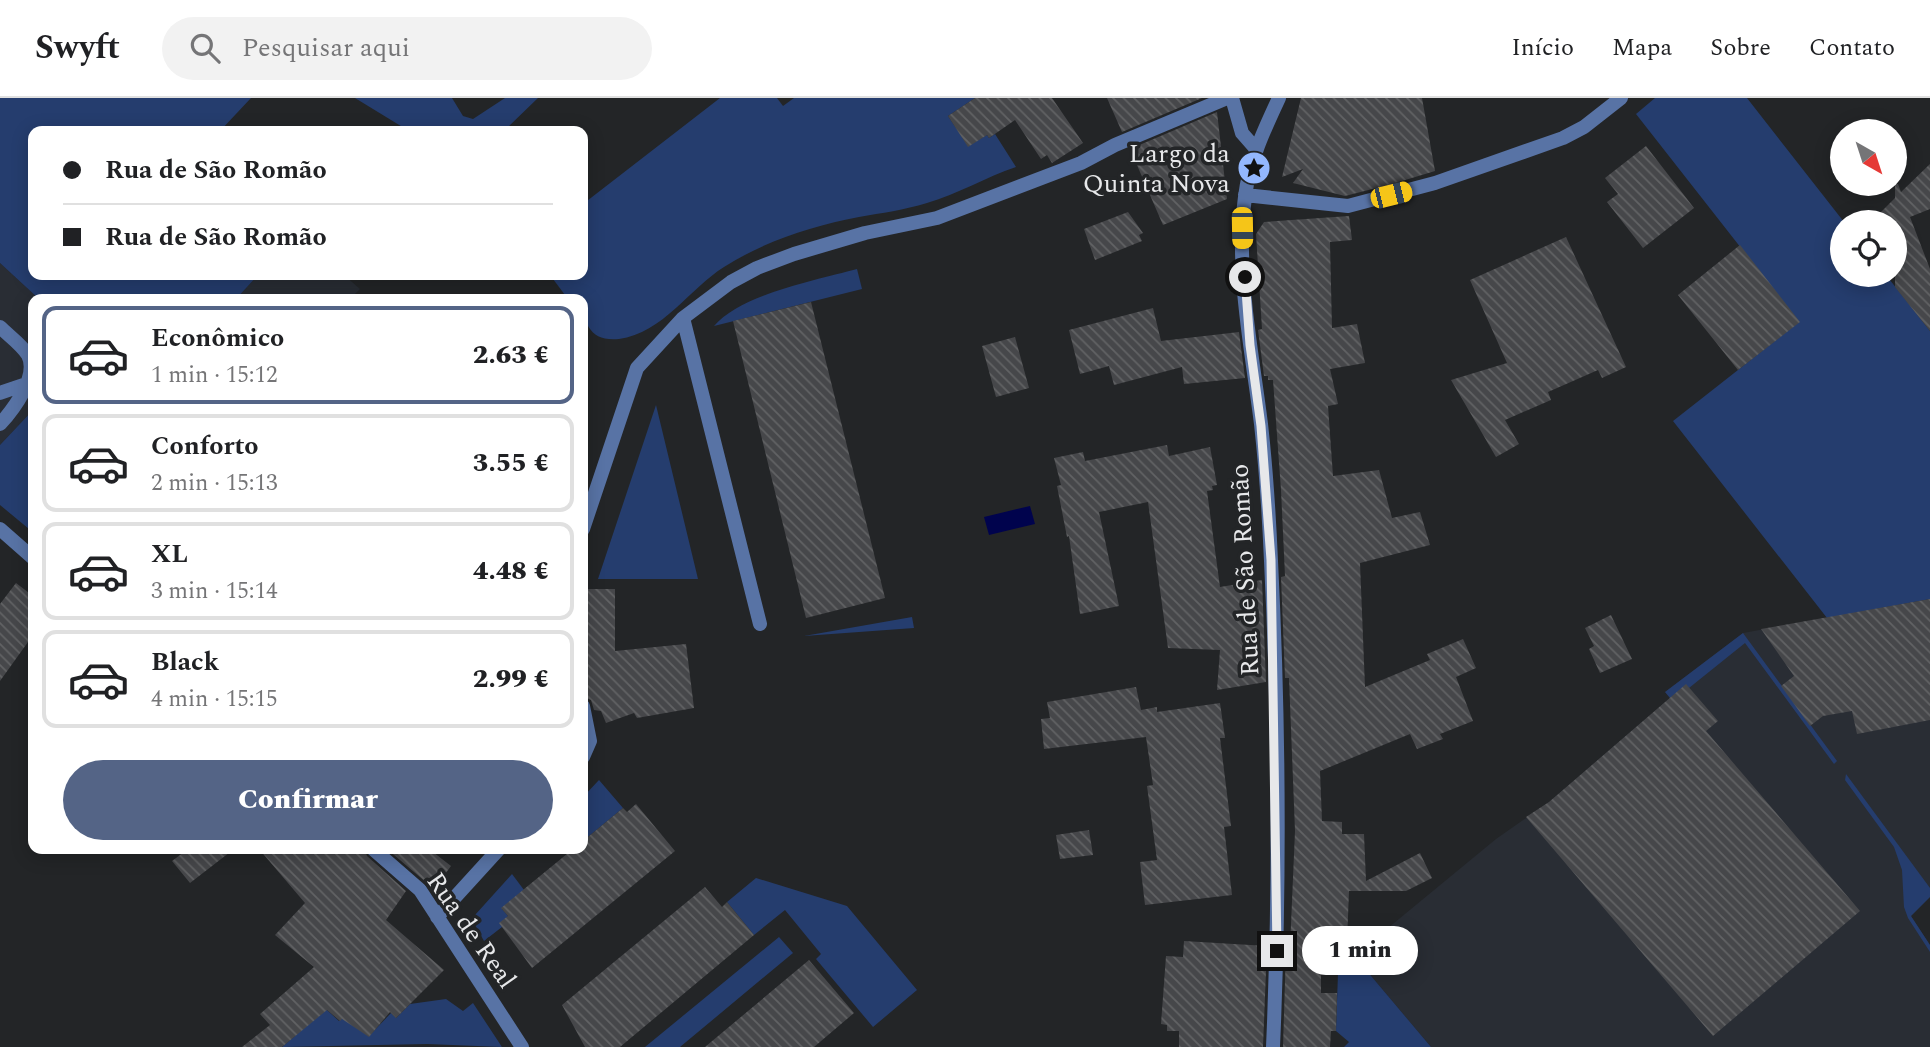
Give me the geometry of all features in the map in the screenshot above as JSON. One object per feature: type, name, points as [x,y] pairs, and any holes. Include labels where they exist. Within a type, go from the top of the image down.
[{"type":"street","points":[[588,513],[638,368],[683,318],[731,282],[757,268],[794,254],[865,233],[937,218],[1081,163],[1115,145],[1229,98],[1242,133],[1256,149]]},
{"type":"street","name":"Rua de São Romão","points":[[1273,1047],[1278,872],[1271,560],[1261,426],[1250,345],[1242,228],[1245,195],[1256,149],[1279,98]]},
{"type":"street","points":[[1245,195],[1348,206],[1435,183],[1563,138],[1584,127],[1621,98]]},
{"type":"street","points":[[683,318],[760,624]]},
{"type":"street","points":[[0,327],[28,356]]},
{"type":"street","points":[[0,424],[23,395],[28,378]]},
{"type":"street","points":[[0,393],[26,384]]},
{"type":"street","points":[[0,529],[28,554]]},
{"type":"street","name":"Rua de Real","points":[[379,854],[420,890],[522,1047]]},
{"type":"street","points":[[437,917],[494,854]]},
{"type":"shaded area","points":[[0,98],[251,98],[225,126],[28,126],[28,280],[253,280],[241,294],[34,294],[0,263]]},
{"type":"shaded area","points":[[355,98],[452,98],[463,116],[473,119],[505,98],[538,98],[509,126],[401,126]]},
{"type":"shaded area","points":[[720,98],[777,98],[783,106],[794,98],[975,98],[948,116],[968,146],[987,135],[989,138],[995,134],[1016,167],[927,203],[824,225],[772,242],[711,276],[675,309],[649,328],[619,339],[601,337],[590,329],[588,294],[564,294],[554,280],[588,280],[588,200]]},
{"type":"shaded area","points":[[1655,98],[1747,98],[1835,210],[1830,210],[1830,287],[1895,287],[1930,331],[1930,599],[1827,618],[1673,421],[1799,322],[1636,114]]},
{"type":"shaded area","points":[[0,263],[34,294],[28,294],[28,415],[0,445]]},
{"type":"shaded area","points":[[857,269],[862,289],[714,326],[742,305],[761,297],[801,283]]},
{"type":"shaded area","points":[[253,280],[350,280],[360,289],[355,294],[241,294]]},
{"type":"shaded area","points":[[656,405],[698,579],[598,579]]},
{"type":"shaded area","points":[[28,415],[28,528],[0,505],[0,445]]},
{"type":"shaded area","points":[[1030,506],[1035,524],[989,535],[984,517]]},
{"type":"shaded area","points":[[1930,599],[1930,897],[1911,916],[1930,945],[1930,1047],[1431,1047],[1354,956],[1496,839],[1549,802],[1670,698],[1665,692],[1743,633]]},
{"type":"shaded area","points":[[912,617],[914,628],[804,636]]},
{"type":"shaded area","points":[[1743,633],[1837,761],[1834,764],[1745,643],[1689,688],[1686,685],[1670,698],[1665,692]]},
{"type":"shaded area","points":[[1846,774],[1930,888],[1930,897],[1911,916],[1930,945],[1930,952],[1904,907],[1902,870],[1894,847],[1845,780]]},
{"type":"shaded area","points":[[599,780],[623,808],[588,837],[588,792]]},
{"type":"shaded area","points":[[512,874],[524,890],[502,909],[508,916],[502,927],[484,941],[475,925],[475,915]]},
{"type":"shaded area","points":[[756,878],[847,906],[917,990],[873,1027],[816,959],[821,954],[785,910],[754,935],[727,902]]},
{"type":"shaded area","points":[[779,937],[793,953],[680,1047],[645,1047]]},
{"type":"shaded area","points":[[1356,958],[1431,1047],[1344,1047],[1349,1042],[1336,1031],[1338,973]]},
{"type":"shaded area","points":[[307,992],[339,1021],[346,1015],[369,1036],[391,1013],[396,1018],[410,1004],[446,999],[463,1011],[473,1003],[502,1047],[427,1044],[282,1047],[295,1036]]},
{"type":"building","points":[[975,98],[1052,98],[1083,143],[1052,163],[1047,155],[1041,159],[1015,120],[989,138],[987,135],[968,147],[948,116]]},
{"type":"building","points":[[1107,98],[1202,98],[1122,132]]},
{"type":"building","points":[[1301,98],[1422,98],[1435,171],[1345,196],[1293,183],[1303,169],[1282,177]]},
{"type":"building","points":[[1217,112],[1227,199],[1163,225],[1130,149]]},
{"type":"building","points":[[1646,146],[1694,208],[1643,248],[1607,202],[1618,194],[1605,178]]},
{"type":"building","points":[[1930,164],[1930,209],[1910,217],[1930,269],[1930,331],[1895,287],[1907,287],[1907,210],[1883,210],[1895,196],[1908,196],[1908,185]]},
{"type":"building","points":[[1128,212],[1143,233],[1139,235],[1142,241],[1095,260],[1084,229]]},
{"type":"building","points":[[1349,216],[1352,240],[1330,242],[1332,328],[1357,324],[1365,363],[1330,369],[1338,404],[1328,406],[1333,476],[1379,470],[1392,518],[1420,512],[1430,545],[1360,563],[1365,687],[1430,660],[1427,654],[1463,639],[1476,668],[1456,677],[1473,721],[1440,734],[1443,739],[1417,749],[1410,734],[1320,771],[1322,821],[1342,822],[1342,834],[1364,834],[1366,881],[1420,853],[1432,878],[1406,891],[1349,891],[1347,942],[1321,947],[1321,993],[1337,993],[1336,1031],[1331,1031],[1330,1047],[1283,1047],[1286,948],[1290,948],[1295,831],[1289,678],[1285,678],[1281,577],[1285,576],[1281,490],[1273,380],[1264,376],[1258,330],[1262,329],[1256,234],[1264,222]]},
{"type":"building","points":[[1566,237],[1626,367],[1602,378],[1598,370],[1548,392],[1551,400],[1505,420],[1519,444],[1496,457],[1451,380],[1507,363],[1470,280]]},
{"type":"building","points":[[1740,245],[1800,322],[1738,370],[1678,295]]},
{"type":"building","points":[[811,302],[885,598],[806,618],[733,321]]},
{"type":"building","points":[[1153,308],[1161,341],[1239,332],[1245,378],[1184,384],[1182,367],[1114,385],[1109,366],[1080,374],[1069,330]]},
{"type":"building","points":[[1015,337],[1029,388],[996,397],[982,346]]},
{"type":"building","points":[[1167,445],[1169,456],[1210,447],[1217,485],[1212,486],[1213,490],[1207,491],[1220,587],[1262,580],[1266,682],[1217,690],[1220,650],[1168,648],[1148,502],[1099,512],[1119,606],[1080,614],[1069,536],[1067,537],[1057,486],[1061,485],[1054,458],[1083,452],[1085,461]]},
{"type":"building","points":[[16,583],[28,592],[28,642],[0,681],[0,604]]},
{"type":"building","points":[[588,589],[615,589],[615,651],[686,644],[694,708],[637,718],[634,713],[606,723],[601,711],[594,710],[591,700],[588,699]]},
{"type":"building","points":[[1930,599],[1930,720],[1857,734],[1852,711],[1823,716],[1810,726],[1781,686],[1794,676],[1761,629]]},
{"type":"building","points":[[1611,615],[1632,659],[1600,673],[1589,649],[1594,646],[1585,628]]},
{"type":"building","points":[[1686,684],[1718,721],[1706,731],[1860,911],[1713,1036],[1526,817],[1549,802]]},
{"type":"building","points":[[1136,687],[1141,710],[1157,707],[1157,712],[1220,703],[1225,738],[1220,738],[1231,826],[1224,827],[1232,895],[1145,905],[1140,862],[1157,860],[1147,786],[1153,785],[1146,737],[1044,749],[1041,719],[1050,718],[1047,702]]},
{"type":"building","points":[[636,804],[675,851],[532,968],[499,923],[508,916],[501,908],[567,854],[588,854],[588,837],[623,808],[627,812]]},
{"type":"building","points":[[1089,830],[1093,855],[1060,859],[1056,835]]},
{"type":"building","points":[[181,854],[228,854],[190,883],[172,861]]},
{"type":"building","points":[[263,854],[366,854],[406,891],[386,920],[444,970],[396,1018],[390,1012],[369,1037],[342,1019],[340,1021],[327,1010],[282,1047],[242,1047],[270,1025],[260,1014],[314,967],[275,935],[305,903]]},
{"type":"building","points":[[393,854],[436,854],[451,866],[434,889]]},
{"type":"building","points":[[705,887],[722,907],[727,902],[754,935],[620,1047],[585,1047],[562,1005]]},
{"type":"building","points":[[1184,941],[1267,946],[1263,1047],[1179,1047],[1179,1031],[1167,1031],[1167,1025],[1161,1024],[1166,956],[1183,957]]},
{"type":"building","points":[[809,960],[854,1013],[814,1047],[705,1047]]},
{"type":"place","name":"Largo da Quinta Nova","points":[[1254,168]]},
{"type":"route","points":[[1245,277],[1250,345],[1261,426],[1271,560],[1278,872],[1277,951]]}]
